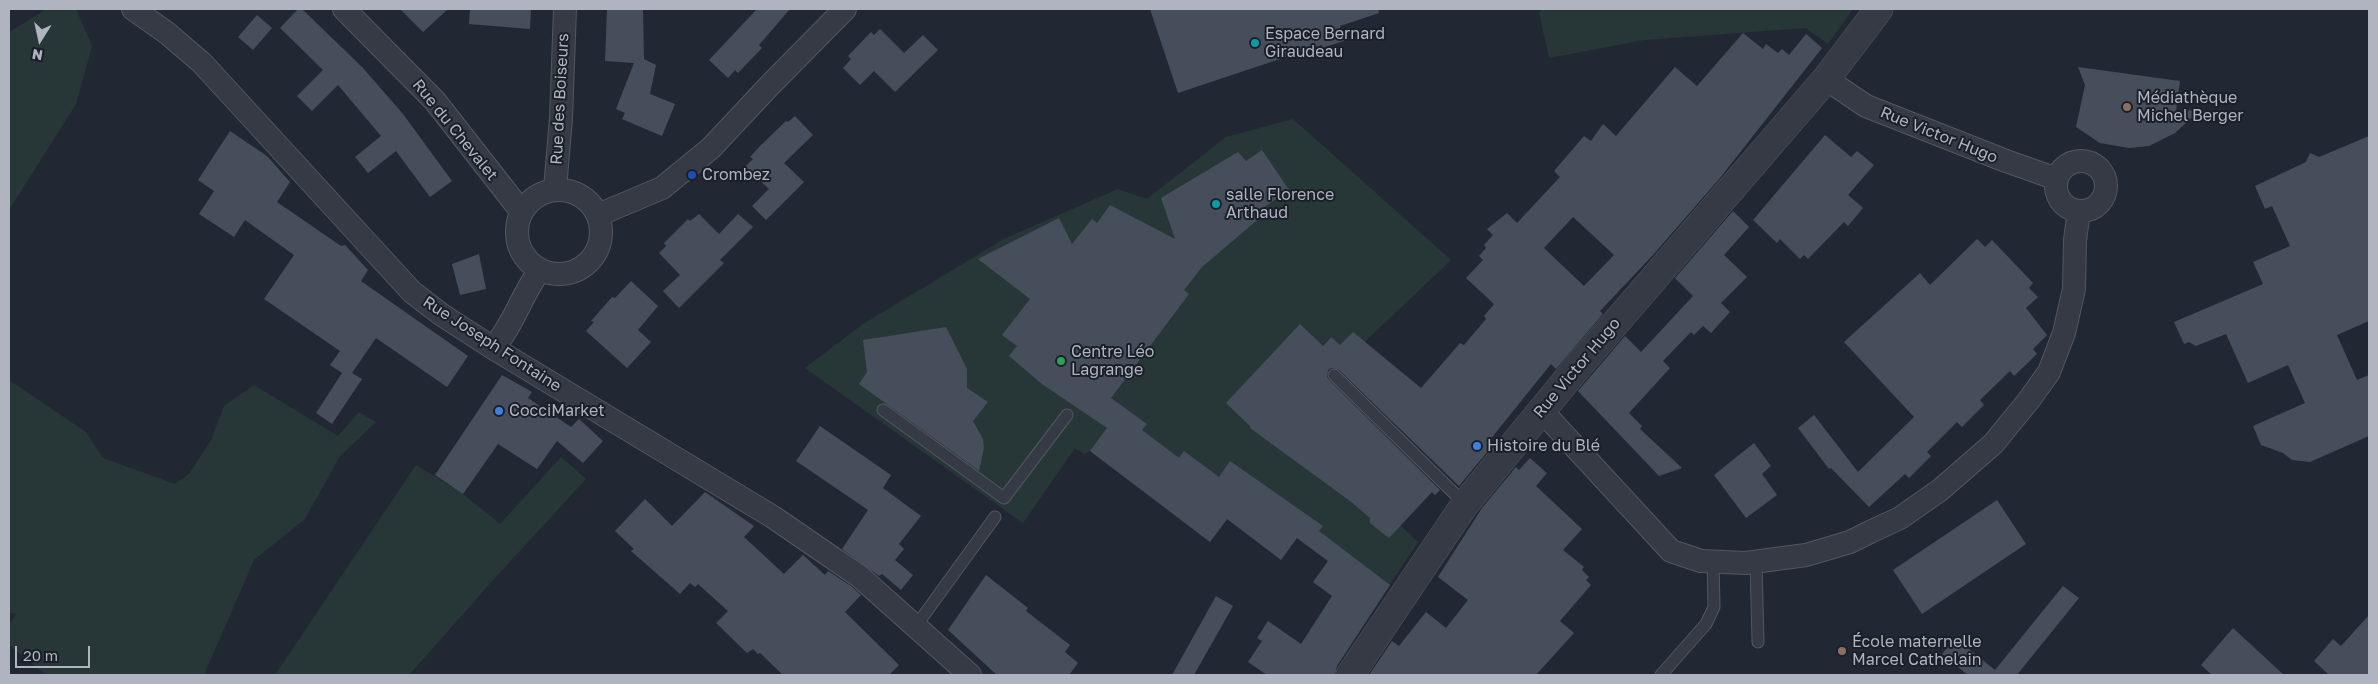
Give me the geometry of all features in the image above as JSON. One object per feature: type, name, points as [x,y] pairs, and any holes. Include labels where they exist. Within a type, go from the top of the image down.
[{"type":"street","name":"Rue Joseph Fontaine","points":[[133,9],[167,33],[202,63],[412,292],[442,316],[773,516],[859,576],[970,675]]},
{"type":"street","name":"Rue du Chevalet","points":[[344,9],[435,101],[521,211]]},
{"type":"street","name":"Rue des Boiseurs","points":[[555,189],[561,118],[565,9]]},
{"type":"street","points":[[598,215],[662,188],[711,148],[845,9]]},
{"type":"street","name":"Rue Victor Hugo","points":[[1350,675],[1465,504],[1541,410],[1826,79],[1879,9]]},
{"type":"street","name":"Rue Victor Hugo","points":[[1826,79],[1866,106],[2057,179]]},
{"type":"street","points":[[2076,161],[2088,161],[2103,173],[2106,190],[2103,199],[2089,210],[2079,211],[2070,208],[2062,202],[2058,195],[2057,179],[2066,165],[2076,161]]},
{"type":"street","points":[[555,189],[568,190],[580,195],[591,204],[598,215],[601,228],[596,252],[588,262],[578,270],[552,274],[540,270],[529,262],[519,244],[517,224],[521,211],[536,196],[555,189]]},
{"type":"street","points":[[1541,410],[1671,551],[1701,561],[1756,562],[1806,555],[1850,542],[1900,518],[1940,490],[1993,444],[2049,372],[2064,333],[2074,289],[2075,240],[2079,211]]},
{"type":"street","points":[[493,348],[501,339],[522,298],[540,270]]},
{"type":"lane","points":[[1334,375],[1465,504]]},
{"type":"lane","points":[[883,410],[1004,498],[1067,415]]},
{"type":"lane","points":[[916,626],[994,517]]},
{"type":"lane","points":[[1661,675],[1700,632],[1714,607],[1713,562]]},
{"type":"lane","points":[[1756,562],[1758,642]]},
{"type":"shaded area","points":[[47,9],[76,9],[92,46],[76,104],[9,210],[9,32]]},
{"type":"shaded area","points":[[1543,9],[1853,9],[1828,44],[1806,28],[1644,40],[1549,58],[1539,13]]},
{"type":"shaded area","name":"Centre Léo Lagrange","points":[[1293,119],[1451,260],[1351,355],[1330,337],[1270,402],[1418,542],[1380,599],[1243,499],[1210,542],[1090,451],[1084,454],[1075,448],[1023,523],[805,368],[863,324],[1004,239],[1118,189],[1147,199],[1226,137]]},
{"type":"shaded area","points":[[9,380],[86,432],[103,458],[175,484],[189,474],[211,440],[224,406],[254,385],[338,436],[359,412],[376,422],[340,456],[305,519],[254,560],[204,675],[46,675],[10,646],[9,625],[16,614],[9,613]]},
{"type":"shaded area","points":[[561,457],[586,479],[409,675],[275,675],[416,465],[463,494],[500,524]]},
{"type":"building","points":[[298,9],[302,9],[363,68],[403,114],[452,181],[430,197],[396,151],[368,173],[355,157],[381,136],[338,85],[312,111],[297,96],[323,70],[280,28]]},
{"type":"building","points":[[400,9],[448,9],[423,32]]},
{"type":"building","points":[[470,9],[531,9],[530,29],[469,24]]},
{"type":"building","points":[[607,9],[643,9],[644,59],[656,65],[650,94],[675,104],[662,136],[622,119],[625,113],[616,109],[634,63],[605,61]]},
{"type":"building","points":[[757,9],[790,9],[759,45],[762,48],[738,73],[735,70],[728,78],[709,60]]},
{"type":"building","name":"Espace Bernard Giraudeau","points":[[1150,9],[1378,9],[1379,13],[1340,26],[1344,41],[1322,48],[1322,45],[1178,93]]},
{"type":"building","points":[[257,15],[272,28],[253,50],[238,37]]},
{"type":"building","points":[[880,29],[904,53],[923,35],[938,50],[895,92],[874,71],[860,85],[843,68],[851,59],[848,56],[871,32],[874,35]]},
{"type":"building","points":[[1743,33],[1763,49],[1766,44],[1778,53],[1782,49],[1789,55],[1806,34],[1822,48],[1720,178],[1652,256],[1600,311],[1603,314],[1556,369],[1551,364],[1489,441],[1493,445],[1459,486],[1339,370],[1332,368],[1328,370],[1327,377],[1329,380],[1440,490],[1435,495],[1432,492],[1389,538],[1370,523],[1370,518],[1350,501],[1250,428],[1226,403],[1300,324],[1323,346],[1331,337],[1340,345],[1353,332],[1421,388],[1460,343],[1464,345],[1486,319],[1484,316],[1494,304],[1466,278],[1483,260],[1479,256],[1486,248],[1484,245],[1493,235],[1487,229],[1507,213],[1517,223],[1560,177],[1554,171],[1584,136],[1591,141],[1603,124],[1616,136],[1675,67],[1697,86]],"holes":[[[1573,217],[1614,255],[1584,286],[1544,248]]]},
{"type":"building","name":"Médiathèque Michel Berger","points":[[2078,67],[2180,81],[2176,111],[2200,110],[2175,133],[2149,146],[2129,148],[2100,143],[2076,127],[2085,85]]},
{"type":"building","points":[[795,116],[813,135],[784,163],[804,182],[766,220],[752,206],[769,189],[745,167],[753,159],[750,157],[760,146],[786,121],[788,122]]},
{"type":"building","points":[[230,131],[267,156],[290,182],[277,202],[341,246],[345,245],[368,270],[361,281],[468,356],[447,387],[376,338],[352,373],[362,379],[332,424],[316,413],[342,373],[330,365],[340,351],[264,299],[294,255],[245,220],[234,237],[199,214],[214,191],[198,180]]},
{"type":"building","points":[[1825,135],[1851,157],[1857,151],[1874,165],[1848,195],[1863,208],[1848,226],[1844,222],[1808,259],[1804,255],[1800,259],[1780,239],[1777,243],[1753,220]]},
{"type":"building","points":[[2369,136],[2369,321],[2337,335],[2357,380],[2369,375],[2369,436],[2310,462],[2292,460],[2283,453],[2261,445],[2253,426],[2305,403],[2288,365],[2248,383],[2226,334],[2196,346],[2189,342],[2184,344],[2174,322],[2263,284],[2253,262],[2290,246],[2272,206],[2265,209],[2255,186],[2306,162],[2310,153],[2319,157]]},
{"type":"building","points":[[1262,150],[1289,190],[1260,210],[1263,215],[1202,267],[1184,290],[1189,294],[1111,398],[1147,424],[1142,430],[1179,458],[1184,451],[1219,477],[1230,461],[1323,526],[1319,531],[1390,585],[1337,666],[1335,675],[1267,675],[1248,662],[1262,641],[1257,638],[1268,621],[1301,644],[1332,596],[1313,582],[1328,561],[1297,538],[1281,560],[1227,519],[1210,542],[1090,451],[1107,428],[1042,384],[1009,356],[1017,346],[1002,335],[1030,299],[978,259],[1059,218],[1072,244],[1092,219],[1097,223],[1110,205],[1175,239],[1161,198],[1238,152],[1246,161]]},
{"type":"building","points":[[1733,211],[1749,227],[1724,255],[1747,277],[1721,303],[1730,312],[1711,333],[1703,326],[1694,335],[1691,332],[1663,361],[1670,368],[1629,413],[1642,426],[1640,429],[1682,468],[1659,476],[1578,391],[1625,336],[1641,352],[1693,296],[1675,278]]},
{"type":"building","points":[[699,214],[719,234],[738,214],[753,227],[720,260],[724,263],[679,308],[663,291],[680,275],[659,253],[666,246],[664,243],[688,219],[690,221]]},
{"type":"building","points":[[1977,239],[1985,247],[1992,240],[2033,283],[2029,288],[2038,297],[2026,308],[2047,335],[2033,349],[2037,354],[2014,376],[2010,371],[1980,400],[1984,405],[1962,427],[1957,422],[1927,452],[1931,456],[1909,478],[1905,474],[1869,507],[1831,468],[1829,469],[1798,428],[1814,415],[1858,472],[1914,417],[1844,342],[1920,273],[1930,285]]},
{"type":"building","points":[[479,254],[486,289],[460,295],[452,264]]},
{"type":"building","points":[[631,281],[658,306],[638,330],[651,342],[627,368],[586,331],[594,322],[591,321],[612,297],[615,298]]},
{"type":"building","points":[[946,327],[967,369],[967,388],[988,402],[973,421],[983,439],[984,448],[979,471],[859,384],[867,372],[863,340]]},
{"type":"building","points":[[502,375],[532,392],[528,398],[571,427],[579,419],[603,441],[583,463],[557,441],[537,469],[498,444],[463,494],[435,475]]},
{"type":"building","points":[[820,426],[891,475],[883,488],[921,516],[899,544],[904,549],[895,560],[913,575],[901,590],[882,574],[879,576],[842,549],[868,510],[796,461]]},
{"type":"building","points":[[1754,443],[1771,466],[1762,474],[1777,495],[1746,518],[1714,475]]},
{"type":"building","points":[[1530,458],[1547,473],[1536,486],[1582,529],[1563,550],[1584,567],[1582,570],[1589,577],[1586,580],[1591,585],[1560,621],[1574,633],[1536,675],[1369,675],[1392,641],[1399,646],[1426,612],[1446,628],[1468,600],[1438,577],[1482,508],[1516,467],[1519,470]]},
{"type":"building","points":[[705,492],[754,526],[744,537],[784,574],[803,555],[825,575],[828,571],[851,586],[861,595],[845,612],[899,665],[889,675],[783,675],[760,653],[758,654],[753,649],[747,653],[716,623],[728,611],[698,584],[695,587],[690,583],[680,594],[631,551],[634,549],[615,531],[645,499],[672,526]]},
{"type":"building","points":[[1997,500],[2026,544],[1922,614],[1893,570]]},
{"type":"building","points":[[986,575],[1028,608],[1026,611],[1070,645],[1065,652],[1078,663],[1069,675],[997,675],[948,630]]},
{"type":"building","points":[[2063,586],[2079,598],[2017,675],[1968,675],[1942,654],[1955,638],[1995,670]]},
{"type":"building","points":[[1216,596],[1233,606],[1194,675],[1172,675]]},
{"type":"building","points":[[2369,615],[2369,675],[2329,675],[2314,661],[2333,639],[2341,646]]},
{"type":"building","points":[[2233,628],[2284,675],[2212,675],[2201,665]]},
{"type":"place","name":"Espace Bernard Giraudeau","points":[[1255,43]]},
{"type":"place","name":"Médiathèque Michel Berger","points":[[2127,107]]},
{"type":"place","name":"Crombez","points":[[692,175]]},
{"type":"place","name":"salle Florence Arthaud","points":[[1216,204]]},
{"type":"place","name":"Centre Léo Lagrange","points":[[1061,361]]},
{"type":"place","name":"CocciMarket","points":[[499,411]]},
{"type":"place","name":"Histoire du Blé","points":[[1477,446]]},
{"type":"place","name":"École maternelle Marcel Cathelain","points":[[1842,651]]}]
